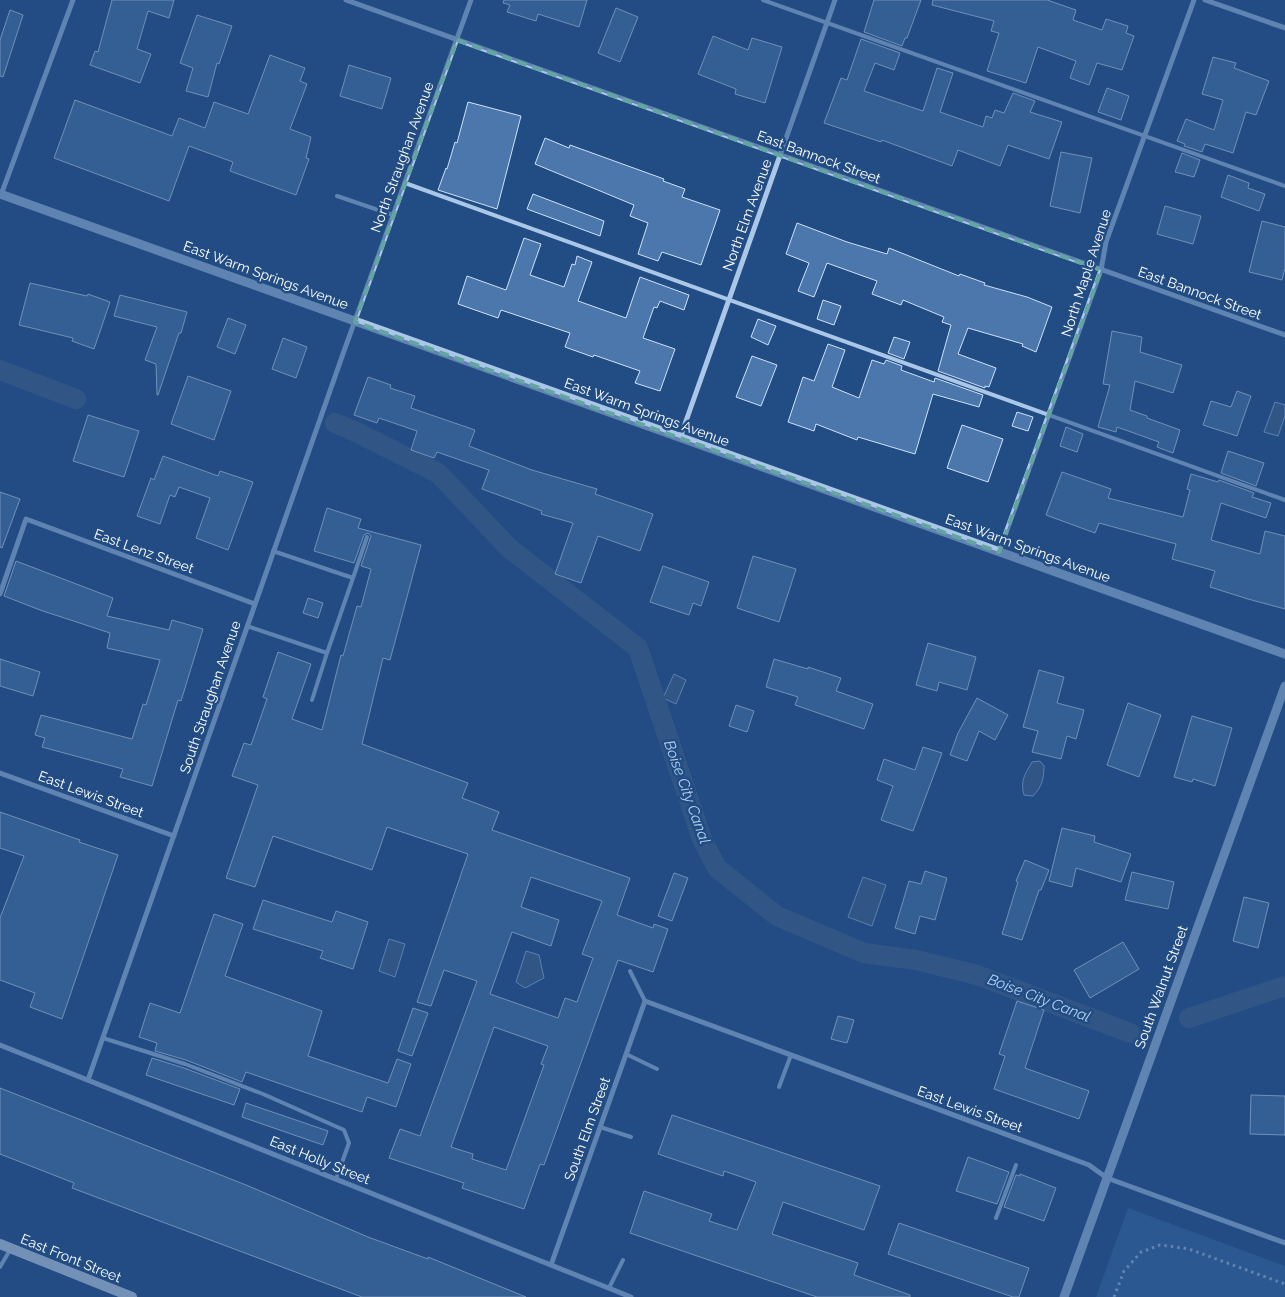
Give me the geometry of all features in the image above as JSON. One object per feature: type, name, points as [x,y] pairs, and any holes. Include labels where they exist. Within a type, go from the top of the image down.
[{"type":"main road","name":"East Front Street","points":[[0,1244],[132,1297]]},
{"type":"street","points":[[1,195],[73,0]]},
{"type":"street","name":"East Bannock Street","points":[[346,0],[1285,335]]},
{"type":"street","name":"North Straughan Avenue","points":[[355,322],[471,0]]},
{"type":"street","name":"North Elm Avenue","points":[[680,438],[835,0]]},
{"type":"street","name":"North Maple Avenue","points":[[999,552],[1101,270],[1106,242],[1194,0]]},
{"type":"street","points":[[1205,0],[1285,28]]},
{"type":"street","name":"East Warm Springs Avenue","points":[[1,195],[1285,654]]},
{"type":"street","name":"South Straughan Avenue","points":[[88,1080],[355,322]]},
{"type":"street","name":"East Lenz Street","points":[[0,594],[26,519],[255,604]]},
{"type":"street","name":"South Walnut Street","points":[[1064,1297],[1285,686]]},
{"type":"street","name":"East Lewis Street","points":[[0,773],[174,836]]},
{"type":"street","name":"East Lewis Street","points":[[645,1001],[1089,1165],[1107,1178],[1285,1243]]},
{"type":"street","name":"South Elm Street","points":[[551,1265],[645,1001]]},
{"type":"street","name":"East Holly Street","points":[[0,1045],[631,1297]]},
{"type":"lane","points":[[763,0],[1285,186]]},
{"type":"lane","points":[[405,183],[1285,500]]},
{"type":"lane","points":[[337,196],[393,215]]},
{"type":"lane","points":[[312,700],[367,537]]},
{"type":"lane","points":[[273,551],[353,578]]},
{"type":"lane","points":[[247,626],[327,653]]},
{"type":"lane","points":[[630,971],[645,1001]]},
{"type":"lane","points":[[103,1038],[185,1064],[344,1130],[349,1143],[336,1179]]},
{"type":"lane","points":[[626,1054],[657,1069]]},
{"type":"lane","points":[[779,1087],[791,1055]]},
{"type":"lane","points":[[600,1128],[631,1137]]},
{"type":"lane","points":[[996,1218],[1016,1165]]},
{"type":"lane","points":[[0,1268],[11,1248]]},
{"type":"lane","points":[[609,1288],[623,1260]]},
{"type":"path","points":[[1114,1297],[1124,1271],[1141,1252],[1160,1245],[1189,1249],[1285,1284]]},
{"type":"highlighted area","points":[[457,40],[1101,270],[999,552],[355,322]]},
{"type":"shaded area","points":[[1275,402],[1285,405],[1285,416],[1278,436],[1264,432]]},
{"type":"shaded area","points":[[674,674],[686,680],[676,704],[663,698]]},
{"type":"shaded area","points":[[1040,761],[1044,766],[1040,786],[1033,796],[1024,795],[1023,782],[1025,774],[1032,762]]},
{"type":"shaded area","points":[[863,877],[886,885],[872,926],[848,917]]},
{"type":"shaded area","points":[[389,939],[405,944],[395,977],[379,971]]},
{"type":"shaded area","points":[[526,951],[539,955],[544,978],[525,988],[516,982]]},
{"type":"shaded area","points":[[1128,1208],[1285,1266],[1285,1297],[1096,1297]]},
{"type":"building","points":[[112,0],[174,0],[169,18],[148,11],[137,49],[151,54],[140,83],[90,65],[95,51],[98,52]]},
{"type":"building","points":[[504,0],[587,0],[579,27],[538,14],[536,21],[507,12],[510,5],[503,3]]},
{"type":"building","points":[[874,0],[921,0],[907,38],[905,38],[902,46],[864,32]]},
{"type":"building","points":[[933,0],[1047,0],[1076,10],[1073,20],[1102,30],[1106,19],[1128,26],[1126,33],[1134,36],[1122,70],[1097,63],[1089,85],[1070,78],[1076,61],[1038,47],[1026,83],[987,71],[999,33],[991,31],[994,21],[932,5]]},
{"type":"building","points":[[616,8],[638,17],[620,62],[598,53]]},
{"type":"building","points":[[10,10],[23,15],[3,77],[0,76],[0,40]]},
{"type":"building","points":[[197,15],[232,26],[219,64],[217,63],[208,97],[186,91],[193,68],[180,63]]},
{"type":"building","points":[[713,36],[748,50],[752,38],[782,47],[765,103],[735,94],[736,89],[698,74]]},
{"type":"building","points":[[861,39],[900,53],[894,70],[875,63],[864,91],[923,111],[937,68],[953,73],[940,112],[983,127],[986,116],[992,118],[995,110],[1004,113],[1013,93],[1035,101],[1030,112],[1062,122],[1049,159],[1008,145],[1000,166],[958,150],[952,166],[882,140],[881,142],[824,123],[841,78],[847,80]]},
{"type":"building","points":[[270,55],[305,68],[300,81],[307,84],[290,129],[311,137],[306,158],[309,159],[296,195],[230,171],[233,162],[189,146],[169,201],[54,158],[75,100],[172,136],[179,118],[205,128],[214,102],[248,114]]},
{"type":"building","points":[[1213,57],[1236,63],[1234,68],[1269,81],[1256,115],[1246,112],[1233,153],[1205,144],[1202,152],[1184,146],[1185,144],[1177,141],[1186,119],[1214,130],[1223,100],[1202,94]]},
{"type":"building","points":[[349,65],[391,78],[382,109],[340,96]]},
{"type":"building","points":[[1107,88],[1129,96],[1121,120],[1098,112]]},
{"type":"building","points":[[468,102],[521,116],[497,209],[438,190],[455,142],[457,143]]},
{"type":"building","points":[[545,138],[569,148],[570,145],[664,179],[663,181],[685,189],[682,197],[720,210],[701,265],[662,252],[658,261],[638,254],[648,223],[630,216],[634,205],[535,164]]},
{"type":"building","points":[[1061,152],[1092,158],[1080,213],[1050,206]]},
{"type":"building","points":[[1182,153],[1200,160],[1194,177],[1175,172]]},
{"type":"building","points":[[1228,175],[1249,183],[1248,188],[1265,194],[1259,211],[1221,197]]},
{"type":"building","points":[[533,194],[604,221],[600,236],[527,209]]},
{"type":"building","points":[[1165,206],[1201,216],[1193,244],[1157,234]]},
{"type":"building","points":[[1262,221],[1285,227],[1285,268],[1282,280],[1249,272]]},
{"type":"building","points":[[797,223],[847,242],[887,254],[889,248],[959,276],[960,274],[985,283],[984,285],[1027,297],[1052,307],[1036,352],[1022,346],[1023,344],[968,328],[958,354],[996,368],[989,387],[985,386],[985,388],[938,371],[951,325],[942,322],[944,317],[903,300],[901,305],[872,294],[877,281],[827,263],[814,297],[798,291],[809,263],[786,254]]},
{"type":"building","points":[[524,238],[541,244],[530,275],[564,287],[572,264],[575,265],[577,256],[592,262],[578,301],[626,318],[640,277],[689,295],[684,310],[660,301],[657,308],[654,307],[643,338],[675,349],[660,391],[635,383],[640,371],[565,347],[570,333],[501,310],[498,318],[458,304],[467,276],[506,290]]},
{"type":"building","points":[[30,283],[87,296],[88,294],[110,302],[94,349],[72,341],[73,338],[19,325]]},
{"type":"building","points":[[120,295],[187,312],[158,395],[156,364],[145,360],[157,327],[114,316]]},
{"type":"building","points":[[823,300],[841,306],[834,325],[817,319]]},
{"type":"building","points":[[228,318],[246,325],[235,354],[217,347]]},
{"type":"building","points":[[758,319],[776,326],[768,345],[751,337]]},
{"type":"building","points":[[1112,331],[1142,337],[1140,352],[1182,365],[1173,393],[1135,381],[1130,410],[1180,430],[1173,453],[1157,447],[1159,442],[1117,427],[1116,432],[1098,427],[1110,385],[1103,384]]},
{"type":"building","points":[[894,337],[910,342],[904,359],[888,353]]},
{"type":"building","points":[[283,338],[307,347],[296,378],[272,369]]},
{"type":"building","points":[[828,344],[845,350],[832,387],[859,398],[872,360],[884,364],[886,360],[902,366],[901,370],[934,382],[935,378],[983,395],[979,407],[933,394],[915,454],[858,437],[857,440],[816,424],[814,431],[788,422],[803,377],[814,381]]},
{"type":"building","points":[[752,356],[777,365],[761,406],[736,397]]},
{"type":"building","points":[[188,376],[231,391],[214,440],[171,424]]},
{"type":"building","points":[[368,377],[391,385],[390,388],[415,396],[411,408],[475,430],[469,446],[532,470],[597,489],[595,494],[653,514],[640,551],[598,536],[581,583],[555,574],[573,523],[541,514],[542,511],[482,489],[489,470],[437,452],[434,458],[411,450],[417,431],[379,418],[377,423],[354,415]]},
{"type":"building","points":[[1237,391],[1251,396],[1237,436],[1203,425],[1211,401],[1231,407]]},
{"type":"building","points":[[1017,412],[1033,417],[1028,431],[1012,426]]},
{"type":"building","points":[[88,415],[139,431],[124,477],[73,461]]},
{"type":"building","points":[[962,425],[1003,439],[988,482],[947,468]]},
{"type":"building","points":[[1066,427],[1083,434],[1077,452],[1060,446]]},
{"type":"building","points":[[1228,451],[1264,463],[1256,486],[1221,473]]},
{"type":"building","points":[[163,456],[218,476],[220,471],[253,482],[228,550],[196,538],[210,498],[179,487],[175,497],[170,495],[160,524],[137,516],[151,478],[154,480]]},
{"type":"building","points":[[1062,472],[1111,489],[1108,498],[1183,517],[1190,490],[1187,489],[1191,474],[1218,482],[1219,480],[1254,493],[1252,497],[1271,503],[1266,518],[1221,503],[1211,540],[1260,554],[1265,531],[1285,536],[1285,609],[1210,587],[1215,571],[1172,559],[1176,544],[1099,523],[1095,533],[1046,515]]},
{"type":"building","points":[[0,492],[20,499],[2,548],[0,547]]},
{"type":"building","points":[[327,508],[361,519],[358,528],[421,545],[390,660],[383,658],[362,744],[468,783],[462,798],[499,812],[492,830],[630,878],[617,915],[653,928],[654,924],[668,929],[653,972],[618,960],[544,1165],[540,1164],[524,1209],[462,1188],[464,1183],[389,1158],[400,1129],[420,1136],[477,981],[444,970],[431,1006],[417,1002],[468,854],[387,827],[372,870],[273,836],[255,887],[226,878],[258,785],[232,776],[244,743],[251,745],[267,699],[263,697],[278,652],[311,664],[292,719],[322,730],[341,655],[343,656],[357,606],[361,607],[371,569],[361,566],[371,536],[368,533],[364,535],[354,563],[314,551]],"holes":[[[531,877],[602,901],[582,954],[593,958],[577,1002],[565,998],[558,1018],[490,994],[512,932],[551,946],[559,920],[521,907]],[[494,1027],[548,1046],[541,1064],[544,1065],[506,1170],[472,1159],[473,1154],[451,1147]]]},
{"type":"building","points":[[753,556],[796,569],[779,622],[737,608]]},
{"type":"building","points":[[16,561],[113,598],[107,616],[169,630],[172,620],[203,629],[181,701],[178,700],[152,786],[120,777],[123,769],[42,747],[45,738],[35,735],[41,715],[132,739],[143,704],[146,705],[160,660],[107,648],[110,633],[4,596]]},
{"type":"building","points":[[663,566],[709,582],[701,606],[693,603],[689,615],[650,602]]},
{"type":"building","points":[[308,598],[323,603],[318,618],[303,613]]},
{"type":"building","points":[[928,643],[976,657],[967,690],[939,682],[937,691],[916,685]]},
{"type":"building","points":[[0,659],[40,672],[33,696],[0,686]]},
{"type":"building","points":[[774,659],[808,669],[808,667],[841,678],[836,691],[873,704],[864,729],[795,705],[798,697],[766,687]]},
{"type":"building","points":[[1039,670],[1064,677],[1057,703],[1084,710],[1076,739],[1067,736],[1061,759],[1032,752],[1038,731],[1023,727]]},
{"type":"building","points":[[977,698],[1008,715],[995,740],[979,731],[967,761],[950,755],[958,733]]},
{"type":"building","points":[[1128,703],[1161,715],[1139,777],[1107,765]]},
{"type":"building","points":[[736,705],[754,711],[747,732],[729,726]]},
{"type":"building","points":[[1192,716],[1232,728],[1215,786],[1193,779],[1192,782],[1174,777]]},
{"type":"building","points":[[923,747],[942,753],[913,831],[881,820],[893,786],[877,780],[884,759],[915,770]]},
{"type":"building","points":[[0,812],[118,855],[62,1019],[30,1007],[35,993],[0,980],[0,918],[24,856],[0,848]]},
{"type":"building","points":[[1062,828],[1095,836],[1094,842],[1131,854],[1121,882],[1076,868],[1072,887],[1049,881]]},
{"type":"building","points":[[1025,860],[1049,870],[1041,890],[1039,890],[1022,940],[1002,934],[1018,882],[1016,881]]},
{"type":"building","points":[[925,871],[947,878],[935,920],[920,916],[915,934],[895,928],[909,881],[921,884]]},
{"type":"building","points":[[1132,872],[1174,882],[1168,909],[1125,900]]},
{"type":"building","points":[[674,873],[688,878],[672,921],[658,916]]},
{"type":"building","points":[[1244,897],[1269,903],[1258,948],[1233,941]]},
{"type":"building","points":[[263,900],[332,922],[336,911],[368,922],[353,969],[320,958],[323,951],[253,929]]},
{"type":"building","points":[[214,914],[243,924],[225,976],[322,1011],[308,1056],[388,1083],[397,1059],[411,1064],[396,1107],[367,1097],[362,1112],[246,1072],[242,1082],[186,1060],[155,1051],[157,1043],[139,1037],[150,1003],[180,1013]]},
{"type":"building","points":[[1123,942],[1139,969],[1090,998],[1074,970]]},
{"type":"building","points":[[1017,1001],[1044,1010],[1025,1068],[1089,1091],[1079,1119],[994,1089],[1005,1056],[999,1054]]},
{"type":"building","points":[[413,1008],[428,1013],[412,1056],[398,1051]]},
{"type":"building","points":[[838,1016],[854,1020],[847,1043],[831,1039]]},
{"type":"building","points":[[152,1058],[240,1089],[234,1105],[146,1075]]},
{"type":"building","points":[[0,1088],[246,1185],[368,1237],[428,1259],[428,1257],[526,1297],[362,1297],[72,1188],[74,1183],[0,1154]]},
{"type":"building","points":[[1251,1095],[1285,1096],[1285,1135],[1250,1134]]},
{"type":"building","points":[[246,1103],[328,1131],[323,1145],[242,1117]]},
{"type":"building","points":[[672,1115],[880,1186],[864,1230],[783,1202],[772,1234],[858,1263],[854,1275],[910,1295],[910,1297],[817,1297],[630,1233],[644,1191],[712,1214],[709,1221],[737,1230],[756,1182],[724,1171],[723,1176],[658,1154]]},
{"type":"building","points":[[968,1157],[1009,1172],[997,1204],[956,1191]]},
{"type":"building","points":[[1020,1174],[1056,1188],[1044,1221],[1004,1207],[1016,1175],[1020,1176]]},
{"type":"building","points":[[899,1223],[1029,1268],[1019,1297],[1013,1297],[888,1254]]},
{"type":"waterway","name":"Boise City Canal","points":[[0,370],[76,399]]},
{"type":"waterway","name":"Boise City Canal","points":[[335,423],[438,473],[510,549],[638,648],[702,839],[717,868],[777,916],[864,953],[916,960],[977,975],[1130,1033]]},
{"type":"waterway","name":"Boise City Canal","points":[[1189,1018],[1285,986]]}]
